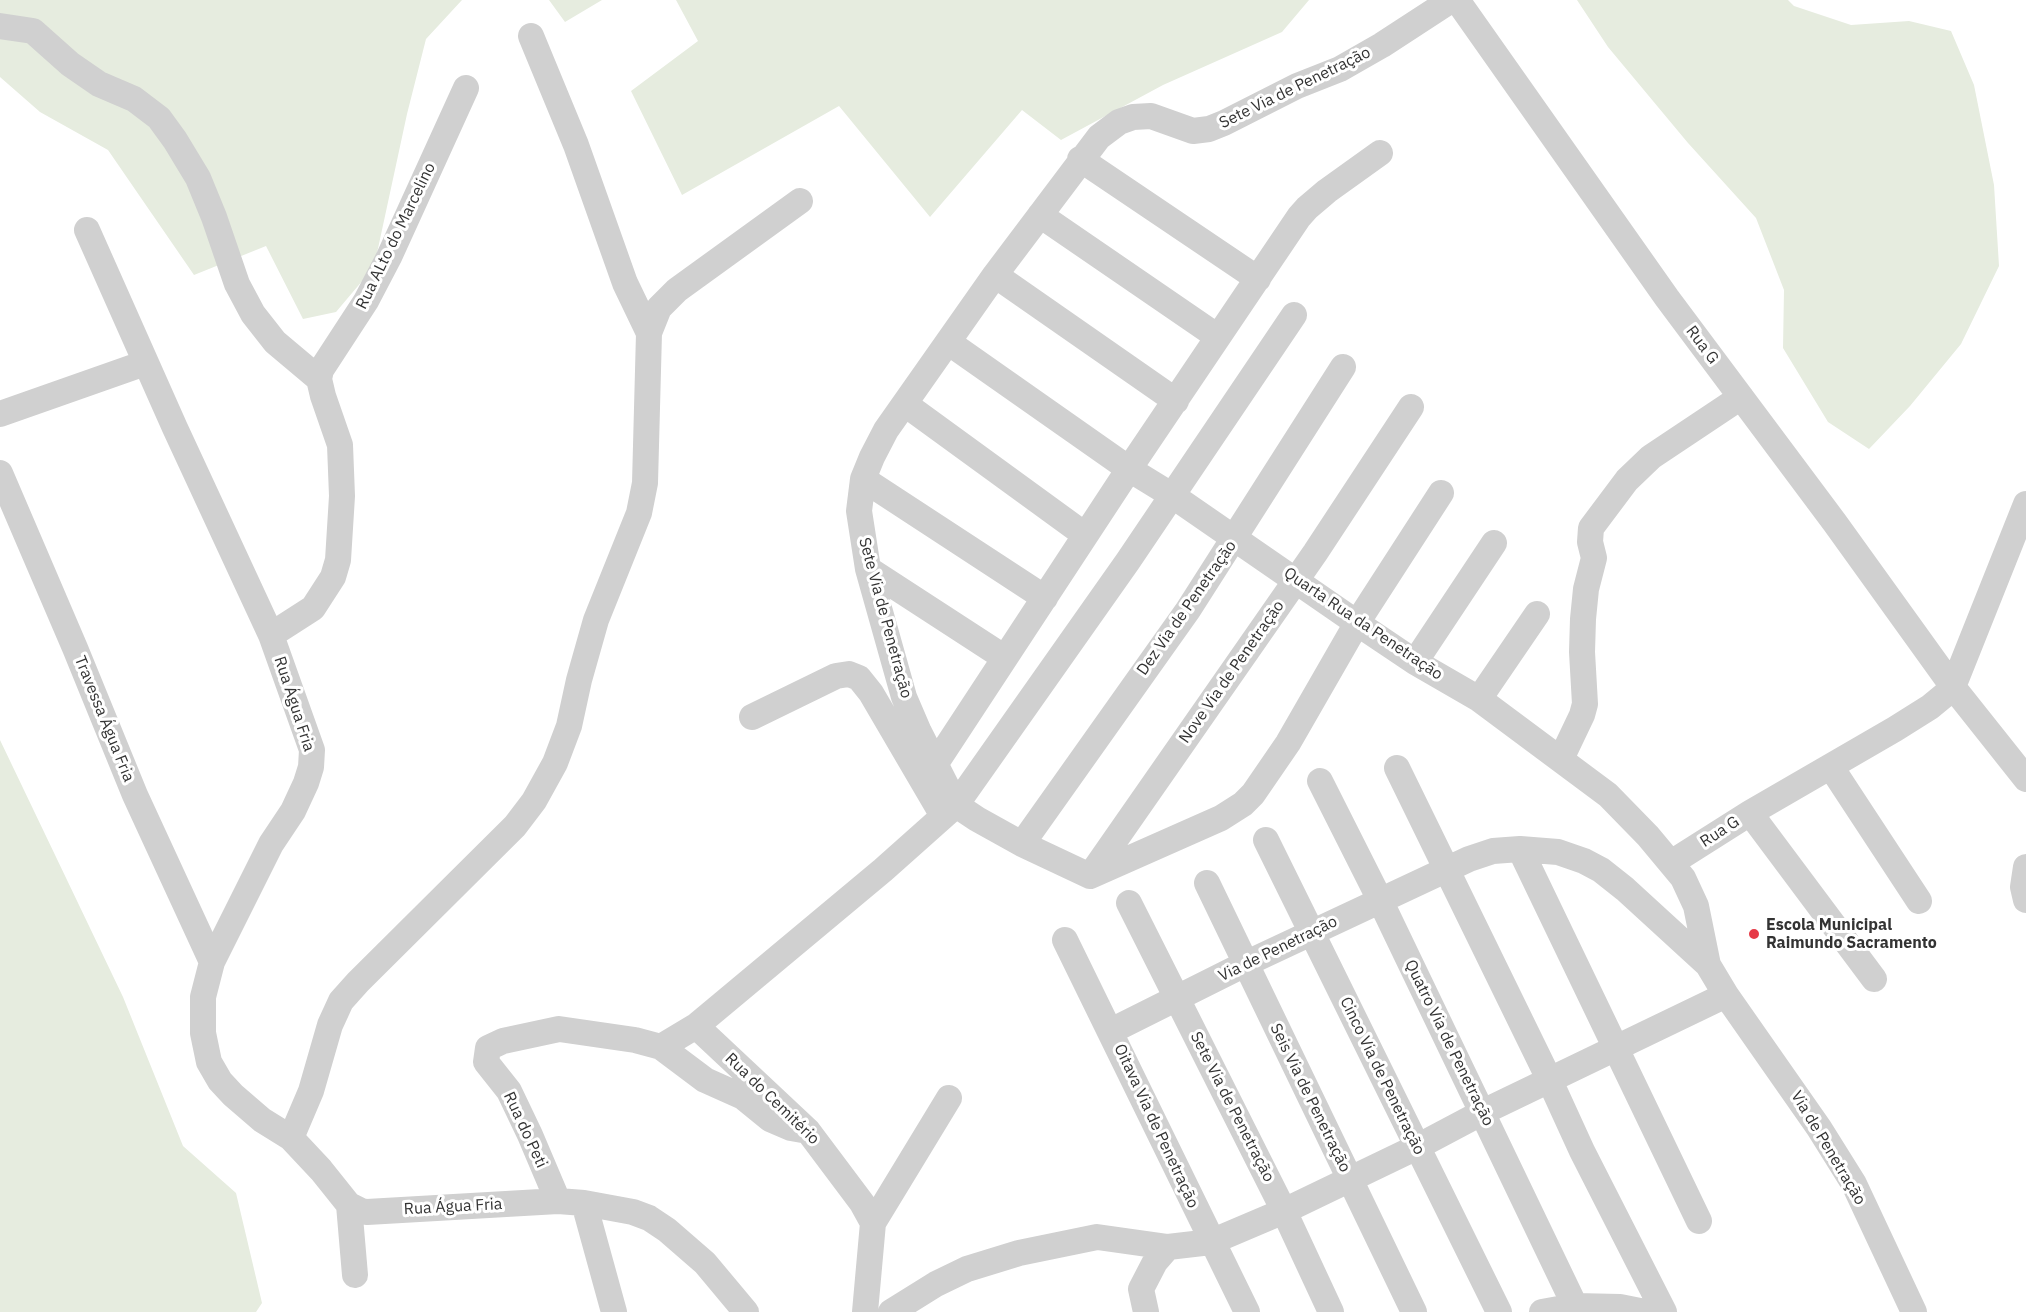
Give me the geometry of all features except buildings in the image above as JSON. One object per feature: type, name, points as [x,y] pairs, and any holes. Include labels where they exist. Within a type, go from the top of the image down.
[{"type":"street","name":"Sete Via de Penetração","points":[[950,810],[936,763],[904,697],[868,569],[859,511],[863,479],[886,430],[995,275],[1080,159],[1099,137],[1119,122],[1133,117],[1151,116],[1193,131],[1209,129],[1297,86],[1340,69],[1451,0]]},
{"type":"street","name":"Rua G","points":[[1457,0],[1654,280],[1953,687],[2026,779]]},
{"type":"street","points":[[0,26],[33,31],[70,64],[99,84],[134,99],[159,118],[176,140],[198,178],[237,284],[253,314],[275,342],[320,378],[323,396],[340,445],[342,496],[339,560],[333,577],[313,608],[271,634]]},
{"type":"street","points":[[531,36],[576,145],[625,282],[650,333]]},
{"type":"street","name":"Rua ALto do Marcelino","points":[[320,378],[324,364],[358,314],[389,258],[466,88]]},
{"type":"street","points":[[936,763],[1129,469],[1306,208],[1327,190],[1380,153]]},
{"type":"street","points":[[1080,159],[1258,279]]},
{"type":"street","points":[[291,1138],[311,1091],[330,1025],[341,1001],[515,825],[534,801],[555,763],[569,726],[596,620],[639,513],[645,483],[650,333],[654,317],[666,299],[800,201]]},
{"type":"street","points":[[1040,215],[1218,337]]},
{"type":"street","name":"Rua Água Fria","points":[[87,230],[145,363],[271,634],[312,750],[311,768],[306,783],[293,811],[272,844],[213,962],[203,997],[203,1033],[209,1062],[220,1081],[262,1120],[291,1138],[349,1205],[361,1211],[558,1202],[584,1203],[633,1212],[650,1218],[667,1230],[705,1263],[746,1312]]},
{"type":"street","points":[[995,275],[1176,401]]},
{"type":"street","points":[[808,1131],[785,1126],[770,1119],[743,1096],[705,1080],[661,1047],[696,1026],[826,916],[875,878],[950,810],[1173,496],[1294,315]]},
{"type":"street","name":"Quarta Rua da Penetração","points":[[948,342],[1129,469],[1173,496],[1415,662],[1479,699],[1608,795],[1648,836],[1683,878],[1696,906],[1708,965]]},
{"type":"street","points":[[0,414],[145,363]]},
{"type":"street","name":"Dez Via de Penetração","points":[[1023,844],[1188,610],[1343,367]]},
{"type":"street","points":[[1561,759],[1585,704],[1583,619],[1586,589],[1594,558],[1590,542],[1591,528],[1627,480],[1651,457],[1741,397]]},
{"type":"street","points":[[905,404],[1085,536]]},
{"type":"street","name":"Nove Via de Penetração","points":[[1090,876],[1315,554],[1411,407]]},
{"type":"street","name":"Travessa Água Fria","points":[[0,473],[135,795],[213,962]]},
{"type":"street","points":[[863,479],[1045,598]]},
{"type":"street","points":[[752,717],[836,676],[849,674],[859,678],[950,810],[977,819],[1090,876],[1181,837],[1221,818],[1243,804],[1268,774],[1288,743],[1357,623],[1441,493]]},
{"type":"street","name":"Rua G","points":[[1671,863],[1750,813],[1930,707],[1953,687],[2026,504]]},
{"type":"street","points":[[1415,662],[1494,543]]},
{"type":"street","points":[[868,569],[1005,658]]},
{"type":"street","points":[[1479,699],[1537,614]]},
{"type":"street","points":[[1831,767],[1919,901]]},
{"type":"street","points":[[1397,768],[1582,1151],[1664,1312]]},
{"type":"street","name":"Quatro Via de Penetração","points":[[1320,781],[1483,1112],[1575,1306]]},
{"type":"street","points":[[1750,813],[1874,979]]},
{"type":"street","name":"Cinco Via de Penetração","points":[[1266,840],[1499,1312]]},
{"type":"street","points":[[1520,849],[1699,1221]]},
{"type":"street","name":"Via de Penetração","points":[[1111,1031],[1446,868],[1493,851],[1520,849],[1558,852],[1584,861],[1601,870],[1625,889],[1708,965],[1726,995],[1819,1128],[1854,1184],[1914,1312]]},
{"type":"street","points":[[2026,867],[2023,887],[2026,900]]},
{"type":"street","name":"Seis Via de Penetração","points":[[1207,883],[1414,1312]]},
{"type":"street","name":"Sete Via de Penetração","points":[[1129,903],[1284,1211],[1331,1312]]},
{"type":"street","name":"Oitava Via de Penetração","points":[[1065,940],[1247,1312]]},
{"type":"street","points":[[891,1312],[936,1284],[967,1269],[1019,1253],[1097,1237],[1168,1247],[1211,1242],[1284,1211],[1418,1147],[1483,1112],[1726,995]]},
{"type":"street","name":"Rua do Cemitério","points":[[696,1026],[808,1131],[862,1203],[873,1223]]},
{"type":"street","name":"Rua do Peti","points":[[558,1202],[531,1135],[509,1091],[486,1062],[487,1050],[494,1045],[542,1031],[559,1029],[635,1040],[661,1047]]},
{"type":"street","points":[[865,1312],[873,1223],[949,1098]]},
{"type":"street","points":[[584,1203],[614,1312]]},
{"type":"street","points":[[349,1205],[355,1275]]},
{"type":"street","points":[[1146,1312],[1141,1289],[1155,1262],[1168,1247]]},
{"type":"street","points":[[1542,1312],[1575,1306],[1620,1307],[1645,1312]]},
{"type":"shaded area","points":[[0,0],[462,0],[426,39],[407,114],[374,267],[336,312],[303,319],[266,246],[194,275],[108,150],[40,112],[0,77]]},
{"type":"shaded area","points":[[549,0],[602,0],[565,22]]},
{"type":"shaded area","points":[[676,0],[1309,0],[1282,32],[1163,85],[1061,140],[1022,110],[930,217],[839,106],[682,195],[631,91],[698,41]]},
{"type":"shaded area","points":[[1577,0],[1788,0],[1794,6],[1851,25],[1909,21],[1951,31],[1974,85],[1994,185],[1999,266],[1961,344],[1910,406],[1869,449],[1828,422],[1783,348],[1784,290],[1756,218],[1688,143],[1608,47]]},
{"type":"shaded area","points":[[0,740],[123,997],[183,1146],[236,1193],[262,1303],[256,1312],[0,1312]]},
{"type":"place","name":"Escola Municipal Raimundo Sacramento","points":[[1754,934]]}]
